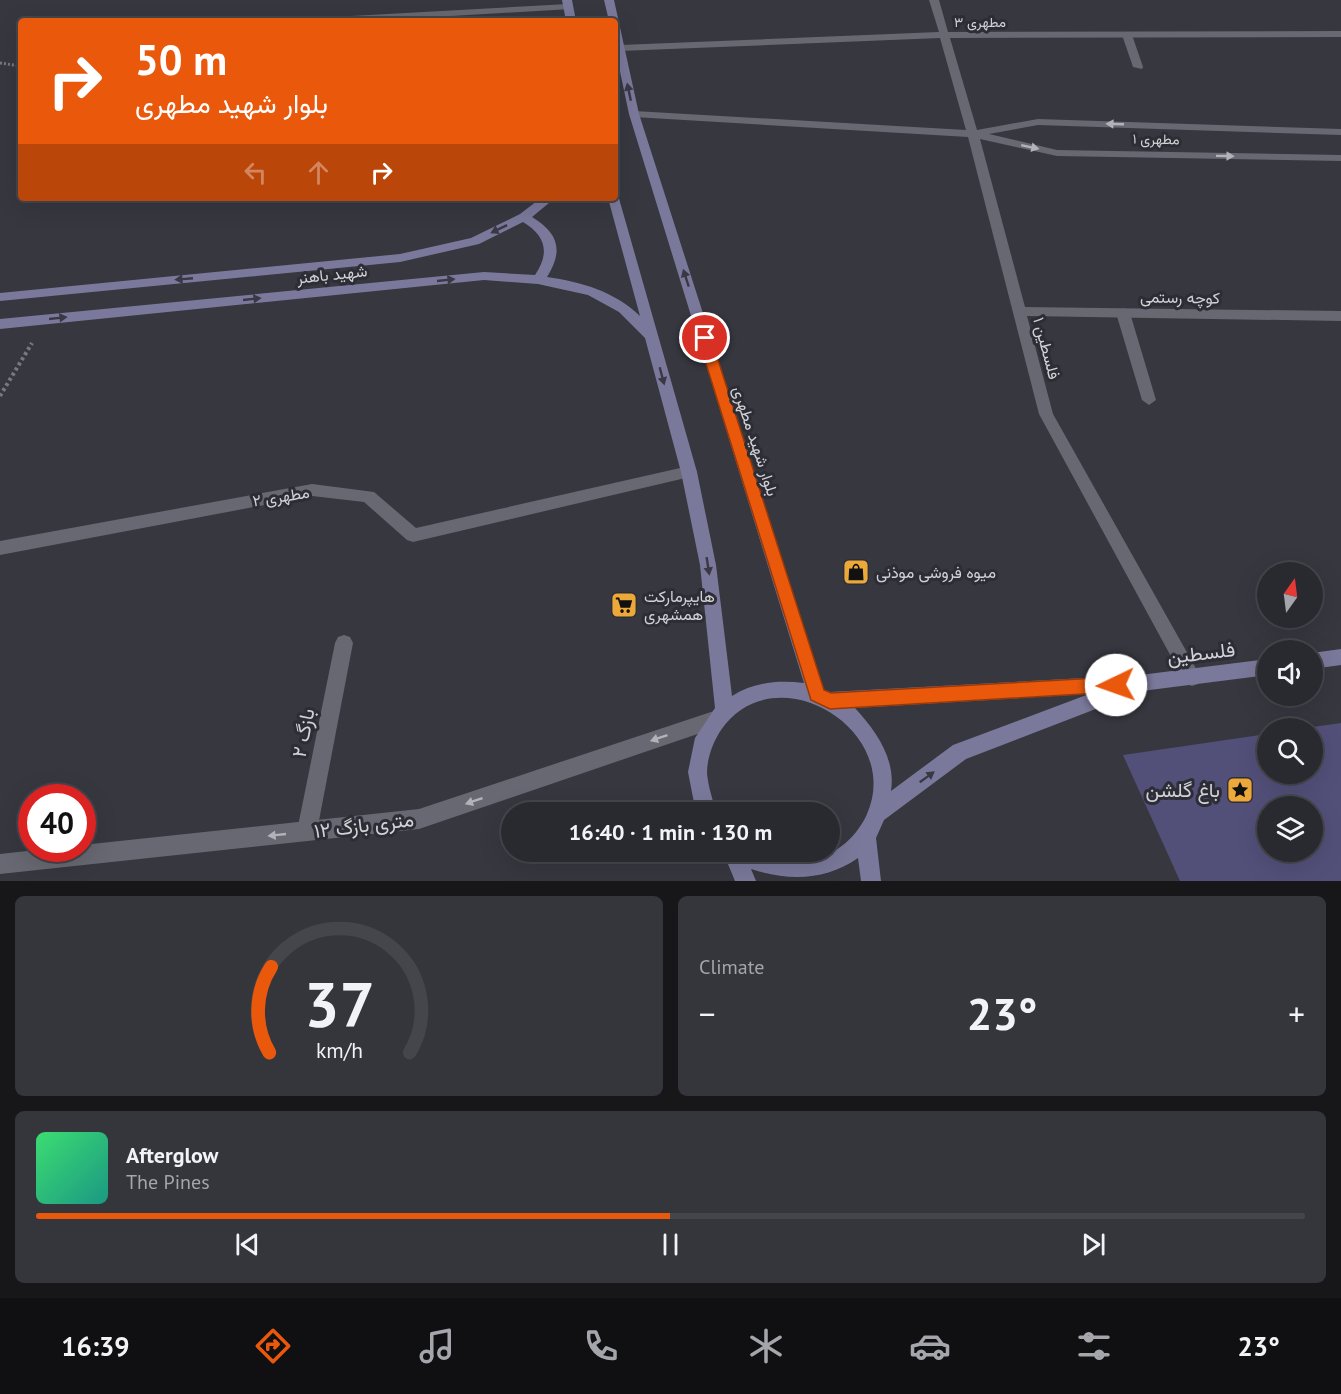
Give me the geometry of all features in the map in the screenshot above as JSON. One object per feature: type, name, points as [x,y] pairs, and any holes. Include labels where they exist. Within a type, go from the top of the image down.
[{"type":"main road","name":"بلوار شهید مطهری","points":[[609,0],[614,18]]},
{"type":"main road","points":[[567,3],[570,18]]},
{"type":"main road","name":"بلوار شهید مطهری","points":[[618,38],[634,114],[824,698]]},
{"type":"main road","name":"شهید باهنر","points":[[0,297],[400,258],[475,241],[524,217],[545,201]]},
{"type":"main road","points":[[615,201],[689,472],[708,565],[719,715]]},
{"type":"main road","points":[[524,217],[540,225],[549,237],[552,251],[549,265],[539,279]]},
{"type":"main road","name":"شهید باهنر","points":[[0,324],[484,276],[539,279],[584,289],[622,308],[651,335]]},
{"type":"main road","points":[[1323,659],[1341,657]]},
{"type":"main road","name":"فلسطین","points":[[1140,683],[1257,669]]},
{"type":"main road","points":[[824,698],[1140,683]]},
{"type":"main road","points":[[880,812],[960,752],[1140,683]]},
{"type":"main road","points":[[702,802],[698,792],[696,765],[702,741],[719,715],[744,696],[768,689],[792,688],[824,698],[852,716],[868,736],[879,760],[883,786],[880,812],[866,837],[840,859]]},
{"type":"main road","points":[[866,837],[871,881]]},
{"type":"main road","points":[[737,862],[746,881]]},
{"type":"main road","points":[[756,862],[786,870],[818,868],[833,862]]},
{"type":"street","name":"فلسطین ۱","points":[[934,0],[973,134],[1046,414],[1192,678]]},
{"type":"street","points":[[357,18],[567,3]]},
{"type":"street","name":"مطهری ۳","points":[[620,48],[945,35],[1341,34]]},
{"type":"street","points":[[1127,35],[1138,67]]},
{"type":"street","name":"مطهری ۱","points":[[634,114],[973,134],[1057,153],[1341,158]]},
{"type":"street","name":"مطهری ۱","points":[[973,134],[1038,122],[1341,132]]},
{"type":"street","name":"کوچه رستمی","points":[[1019,311],[1341,316]]},
{"type":"street","points":[[1123,313],[1149,400]]},
{"type":"street","name":"مطهری ۲","points":[[0,548],[312,490],[368,496],[413,535],[689,472]]},
{"type":"street","name":"بازگ ۲","points":[[308,831],[344,643]]},
{"type":"street","name":"۱۲ متری بازگ","points":[[0,864],[418,819],[719,715]]},
{"type":"path","points":[[0,63],[18,66]]},
{"type":"path","points":[[0,396],[47,319]]},
{"type":"shaded area","name":"باغ گلشن","points":[[1341,723],[1341,881],[1180,881],[1123,755],[1257,735],[1257,784],[1323,784],[1323,726]]},
{"type":"place","name":"میوه فروشی موذنی","points":[[856,572]]},
{"type":"place","name":"هايپرماركت همشهری","points":[[624,605]]},
{"type":"place","name":"باغ گلشن","points":[[1240,790]]},
{"type":"route","points":[[705,338],[817,695],[830,701],[1116,685]]}]
